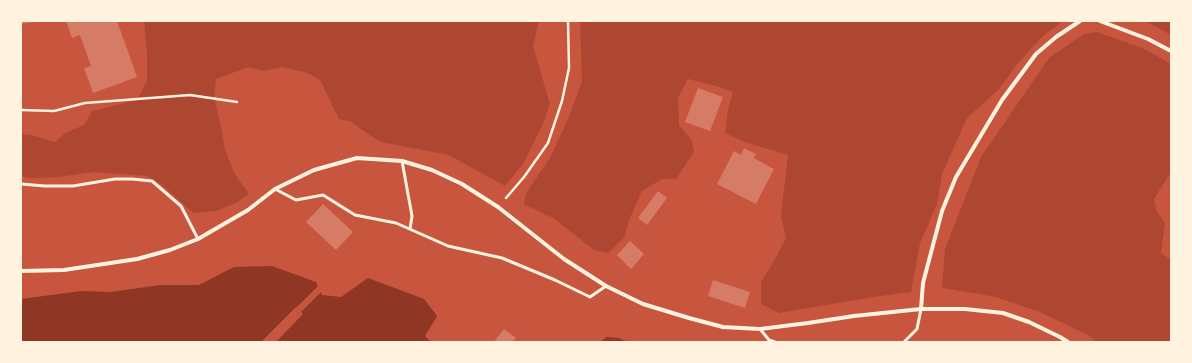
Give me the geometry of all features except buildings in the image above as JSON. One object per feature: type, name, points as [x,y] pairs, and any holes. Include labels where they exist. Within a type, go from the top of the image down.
[{"type":"street","points":[[921,309],[923,282],[942,211],[956,177],[1002,100],[1036,54],[1080,21]]},
{"type":"street","points":[[1100,21],[1148,39],[1171,50]]},
{"type":"street","points":[[21,271],[64,270],[137,258],[170,250],[198,239],[248,210],[275,189],[314,170],[357,158],[402,161],[432,170],[462,184],[498,207],[564,259],[606,286],[643,304],[689,318],[723,327],[760,329],[854,316],[921,309],[965,309],[1003,313],[1030,322],[1068,342]]},
{"type":"lane","points":[[402,161],[412,216],[410,229]]},
{"type":"lane","points":[[21,184],[73,186],[115,179],[152,181],[181,206],[198,239]]},
{"type":"lane","points":[[275,189],[296,200],[323,196],[355,215],[396,222],[448,246],[502,258],[555,280],[590,297],[606,286]]},
{"type":"lane","points":[[904,342],[917,329],[921,309]]},
{"type":"lane","points":[[760,329],[769,340],[775,342]]},
{"type":"path","points":[[498,207],[524,177],[548,143],[562,101],[569,68],[568,21]]},
{"type":"path","points":[[21,110],[54,111],[85,103],[190,95],[237,102]]},
{"type":"shaded area","points":[[144,21],[539,21],[533,46],[550,104],[542,126],[523,164],[505,186],[449,155],[381,142],[352,122],[339,119],[320,80],[308,73],[282,67],[264,71],[248,67],[216,79],[214,97],[225,150],[234,173],[249,194],[236,203],[216,211],[193,213],[161,184],[147,176],[94,172],[59,177],[30,178],[21,176],[21,134],[31,135],[55,142],[65,133],[84,125],[92,111],[137,100],[147,81],[147,51]]},
{"type":"shaded area","points":[[580,21],[1063,21],[1043,36],[1017,64],[999,89],[967,118],[942,174],[937,204],[920,243],[911,292],[779,313],[761,304],[761,282],[786,238],[781,216],[788,155],[745,142],[725,133],[728,109],[733,92],[688,79],[678,98],[679,125],[692,141],[694,152],[676,179],[662,179],[642,191],[629,220],[624,238],[608,253],[594,250],[555,219],[524,204],[526,193],[550,158],[569,117],[582,81]]},
{"type":"shaded area","points":[[1143,21],[1171,21],[1171,35],[1151,24]]},
{"type":"shaded area","points":[[1097,32],[1142,48],[1171,64],[1171,172],[1154,199],[1156,210],[1165,223],[1161,253],[1171,260],[1171,342],[1096,342],[1090,336],[1040,312],[996,297],[942,288],[945,249],[981,157],[1049,58],[1084,34]]},
{"type":"shaded area","points":[[272,266],[316,282],[322,295],[341,297],[368,278],[424,299],[437,316],[425,336],[431,342],[21,342],[21,299],[81,291],[111,292],[160,285],[199,285],[234,267]]},
{"type":"shaded area","points":[[606,337],[619,338],[628,342],[601,342]]},
{"type":"pier","points":[[319,285],[322,291],[301,312],[303,314],[276,342],[261,342],[296,307]]}]
